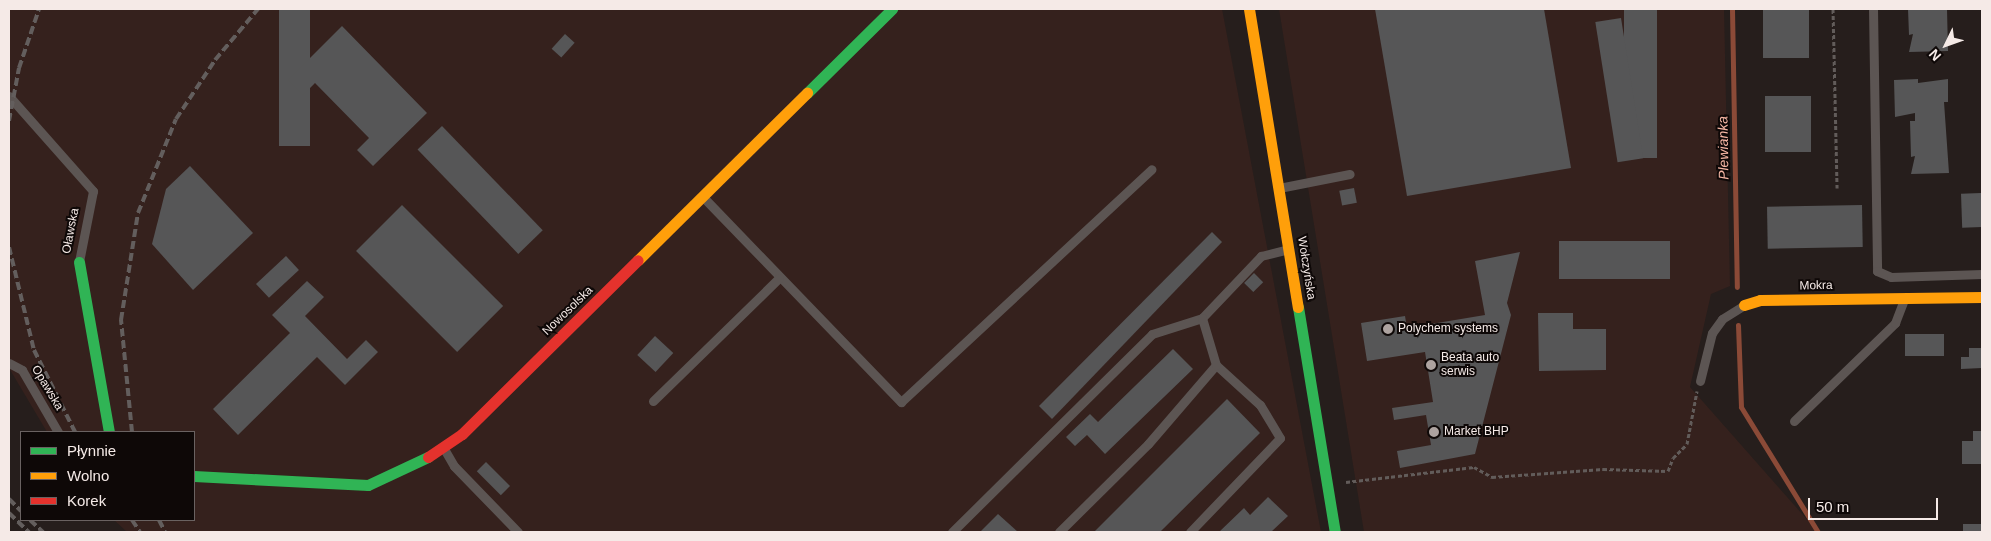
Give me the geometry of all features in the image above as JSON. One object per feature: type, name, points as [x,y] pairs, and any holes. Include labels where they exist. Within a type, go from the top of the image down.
[{"type":"street","name":"Nowosolska","points":[[195,476],[368,486],[416,465],[443,447],[462,434],[704,198],[892,9]]},
{"type":"street","name":"Wołczyńska","points":[[1249,9],[1335,532]]},
{"type":"street","name":"Oławska","points":[[79,262],[109,431]]},
{"type":"street","name":"Mokra","points":[[1744,305],[1760,300],[1982,297]]},
{"type":"lane","points":[[1873,9],[1877,271],[1891,277],[1982,274]]},
{"type":"lane","name":"Oławska","points":[[9,96],[93,191],[79,262]]},
{"type":"lane","points":[[704,198],[901,402],[1152,169]]},
{"type":"lane","points":[[1279,188],[1350,174]]},
{"type":"lane","points":[[952,532],[1152,334],[1202,318],[1262,256],[1289,249]]},
{"type":"lane","points":[[654,402],[780,278]]},
{"type":"lane","points":[[1794,421],[1895,323],[1905,298]]},
{"type":"lane","name":"Mokra","points":[[1700,381],[1712,333],[1722,319],[1744,305]]},
{"type":"lane","points":[[1190,532],[1280,438],[1260,405],[1216,366],[1202,318]]},
{"type":"lane","name":"Opawska","points":[[9,363],[22,370],[57,431]]},
{"type":"lane","points":[[1059,532],[1148,444],[1216,366]]},
{"type":"lane","points":[[443,447],[454,466],[518,532]]},
{"type":"path","points":[[1833,9],[1837,188]]},
{"type":"path","points":[[1327,484],[1474,467],[1492,477],[1603,468],[1668,471],[1673,458],[1687,444],[1700,381]]},
{"type":"shaded area","points":[[9,9],[1222,9],[1321,532],[127,532],[115,521],[195,521],[195,431],[46,431],[9,368]]},
{"type":"shaded area","points":[[1279,9],[1724,9],[1730,286],[1711,294],[1690,387],[1818,532],[1364,532]]},
{"type":"building","points":[[279,9],[310,9],[310,146],[279,146]]},
{"type":"building","points":[[1375,9],[1544,9],[1571,168],[1407,196]]},
{"type":"building","points":[[1624,9],[1657,9],[1657,158],[1624,158]]},
{"type":"building","points":[[1763,9],[1809,9],[1809,58],[1763,58]]},
{"type":"building","points":[[1908,9],[1947,9],[1948,51],[1909,52],[1913,34],[1909,35]]},
{"type":"building","points":[[1621,18],[1643,158],[1618,162],[1595,22]]},
{"type":"building","points":[[342,26],[427,113],[373,166],[357,150],[369,138],[315,83],[303,95],[288,80]]},
{"type":"building","points":[[565,34],[575,43],[561,58],[552,49]]},
{"type":"building","points":[[1918,79],[1918,83],[1948,79],[1948,102],[1944,102],[1949,173],[1911,174],[1915,156],[1911,157],[1910,121],[1915,121],[1915,113],[1895,117],[1894,80]]},
{"type":"building","points":[[1765,96],[1811,96],[1811,152],[1765,152]]},
{"type":"building","points":[[442,126],[543,230],[518,254],[418,150]]},
{"type":"building","points":[[190,166],[253,233],[193,290],[152,244],[166,189]]},
{"type":"building","points":[[1354,188],[1357,203],[1342,206],[1339,191]]},
{"type":"building","points":[[1981,193],[1982,227],[1962,228],[1961,194]]},
{"type":"building","points":[[402,205],[503,306],[457,352],[356,251]]},
{"type":"building","points":[[1862,205],[1863,247],[1768,249],[1767,207]]},
{"type":"building","points":[[1212,232],[1222,242],[1052,419],[1039,406]]},
{"type":"building","points":[[1559,241],[1670,241],[1670,279],[1559,279]]},
{"type":"building","points":[[1520,252],[1507,303],[1511,315],[1475,454],[1400,468],[1397,451],[1431,445],[1426,415],[1394,420],[1392,408],[1433,402],[1425,352],[1367,361],[1361,323],[1405,316],[1407,328],[1485,315],[1475,261]]},
{"type":"building","points":[[286,256],[299,270],[269,298],[256,284]]},
{"type":"building","points":[[1254,273],[1263,282],[1253,292],[1244,283]]},
{"type":"building","points":[[307,281],[324,297],[305,316],[347,359],[366,340],[378,352],[345,385],[317,357],[238,435],[213,409],[290,333],[272,315]]},
{"type":"building","points":[[1538,313],[1573,313],[1573,329],[1606,329],[1606,370],[1539,371]]},
{"type":"building","points":[[1905,334],[1944,334],[1944,356],[1905,356]]},
{"type":"building","points":[[655,336],[673,353],[656,372],[637,355]]},
{"type":"building","points":[[1969,348],[1982,348],[1982,368],[1961,369],[1961,357],[1969,357]]},
{"type":"building","points":[[1173,349],[1193,369],[1105,454],[1087,435],[1075,446],[1066,437],[1090,414],[1098,422]]},
{"type":"building","points":[[1227,399],[1260,433],[1160,532],[1094,532]]},
{"type":"building","points":[[1973,431],[1982,431],[1982,464],[1962,464],[1962,441],[1973,441]]},
{"type":"building","points":[[486,462],[510,486],[501,495],[477,471]]},
{"type":"building","points":[[1268,497],[1288,516],[1271,532],[1219,532],[1244,508],[1250,515]]},
{"type":"building","points":[[998,514],[1018,532],[980,532]]},
{"type":"building","points":[[1963,524],[1982,524],[1982,532],[1963,532]]},
{"type":"waterway","name":"Plewianka","points":[[1732,9],[1737,287]]},
{"type":"waterway","name":"Plewianka","points":[[1738,325],[1741,407],[1818,532]]},
{"type":"railway","points":[[9,121],[19,68],[39,9]]},
{"type":"railway","points":[[132,431],[121,320],[138,213],[176,119],[215,60],[258,9]]},
{"type":"railway","points":[[9,247],[34,350],[74,431]]},
{"type":"railway","points":[[9,499],[20,510]]},
{"type":"railway","points":[[9,513],[29,532]]},
{"type":"railway","points":[[31,521],[43,532]]},
{"type":"railway","points":[[133,521],[140,532]]},
{"type":"railway","points":[[160,521],[165,532]]},
{"type":"traffic: fast","points":[[807,93],[892,9]]},
{"type":"traffic: fast","points":[[79,262],[109,431]]},
{"type":"traffic: fast","points":[[1298,307],[1335,532]]},
{"type":"traffic: fast","points":[[195,476],[368,485],[428,457]]},
{"type":"traffic: slow","points":[[1249,9],[1298,307]]},
{"type":"traffic: slow","points":[[638,260],[807,93]]},
{"type":"traffic: slow","points":[[1744,305],[1760,300],[1982,297]]},
{"type":"traffic: jam","points":[[428,457],[462,434],[638,260]]},
{"type":"place","name":"Polychem systems","points":[[1388,329]]},
{"type":"place","name":"Beata auto serwis","points":[[1431,365]]},
{"type":"place","name":"Market BHP","points":[[1434,432]]}]
